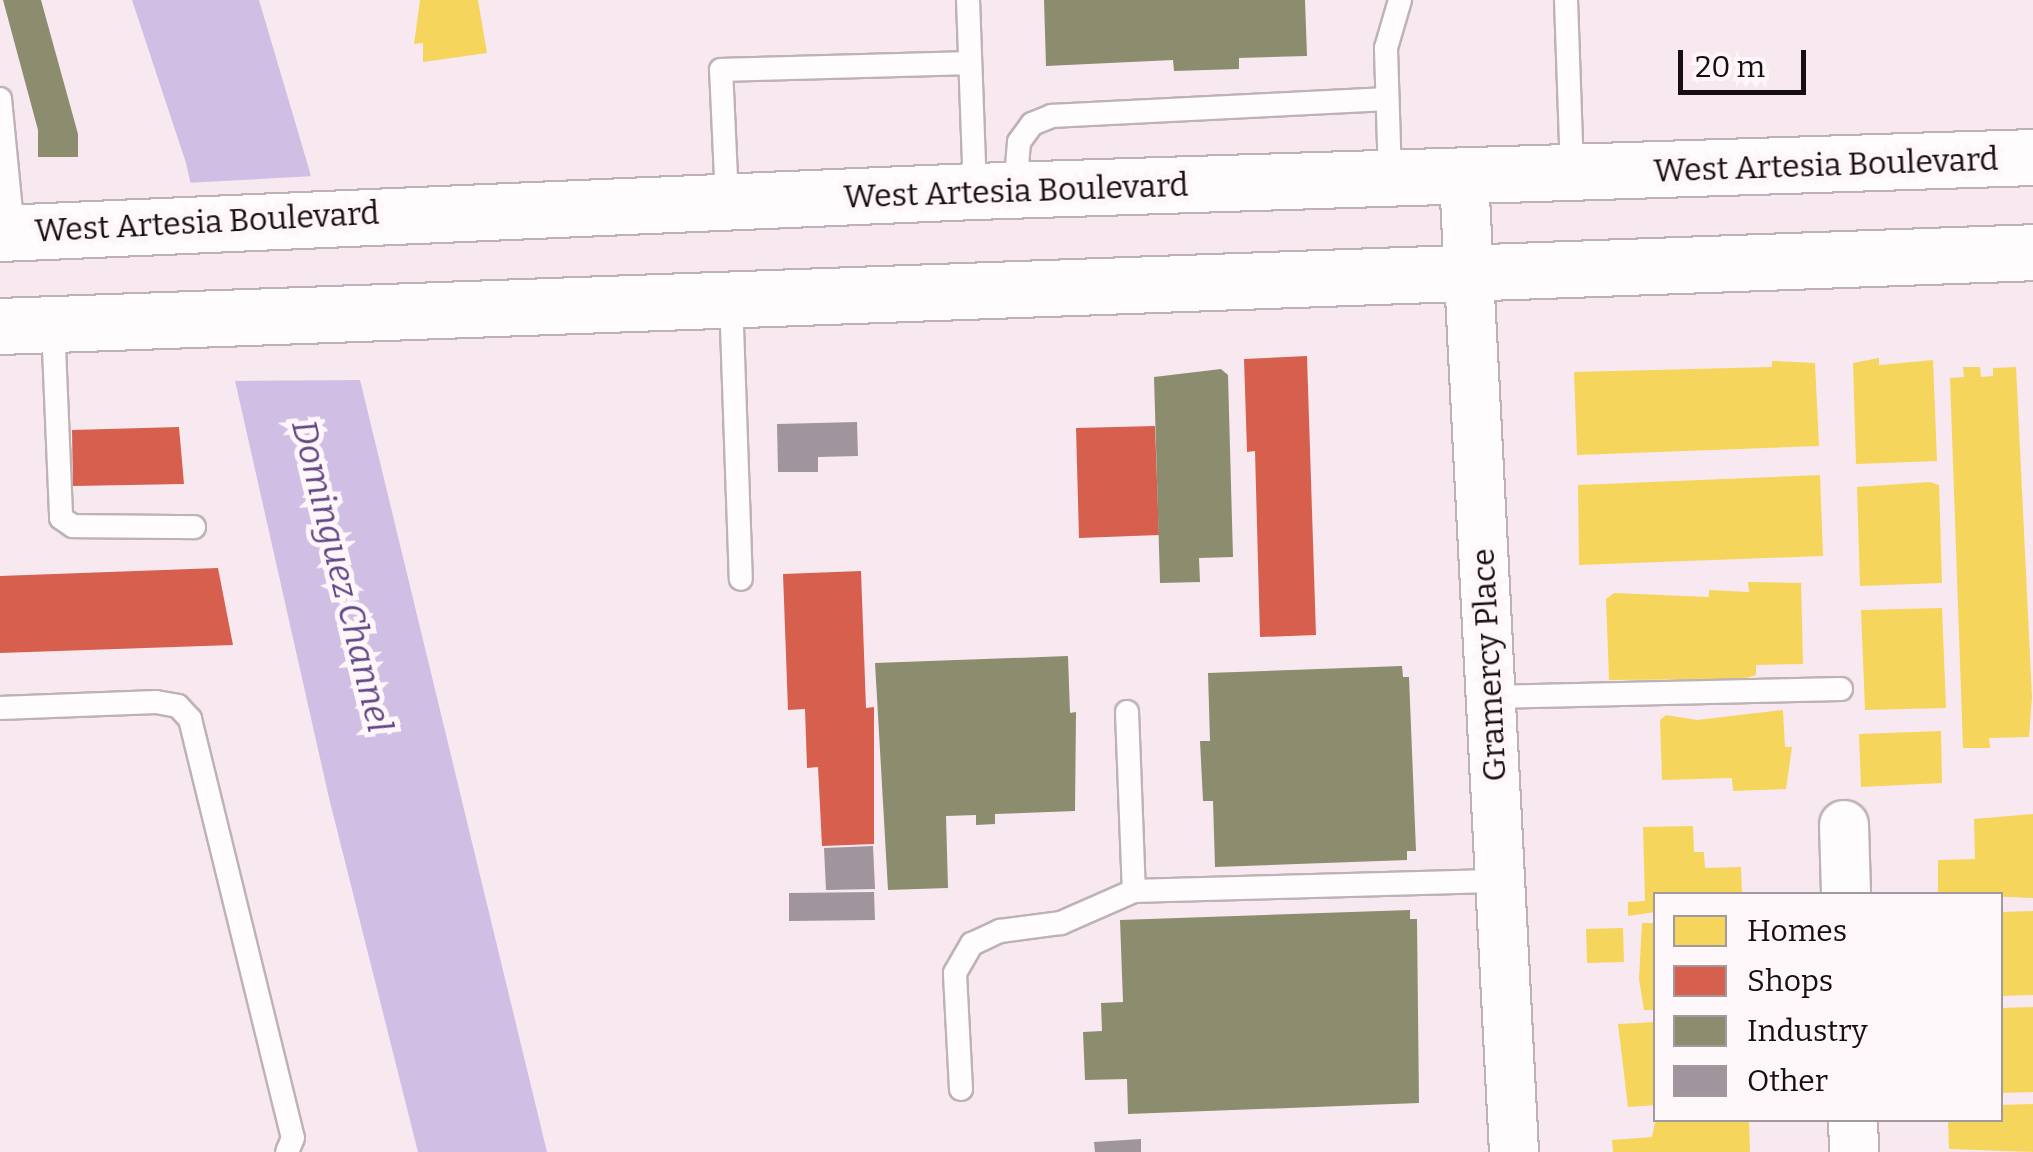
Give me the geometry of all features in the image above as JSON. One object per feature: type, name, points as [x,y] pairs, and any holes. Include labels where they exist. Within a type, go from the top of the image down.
[{"type":"main road","name":"West Artesia Boulevard","points":[[6,232],[995,190],[2033,158]]},
{"type":"main road","points":[[26,325],[2033,252]]},
{"type":"street","name":"Gramercy Place","points":[[1464,178],[1514,1152]]},
{"type":"street","points":[[1844,824],[1846,892]]},
{"type":"street","points":[[1853,1122],[1854,1152]]},
{"type":"lane","points":[[968,0],[970,63],[995,190]]},
{"type":"lane","points":[[1390,180],[1386,48],[1400,0]]},
{"type":"lane","points":[[1566,0],[1572,174]]},
{"type":"lane","points":[[727,200],[722,70],[970,63]]},
{"type":"lane","points":[[0,99],[6,232]]},
{"type":"lane","points":[[995,190],[1032,124],[1052,116],[1387,99]]},
{"type":"lane","points":[[730,298],[741,580]]},
{"type":"lane","points":[[26,325],[61,518],[73,526],[194,527]]},
{"type":"lane","points":[[1490,696],[1841,689]]},
{"type":"lane","points":[[0,708],[156,702],[178,706],[190,719],[293,1138],[288,1152]]},
{"type":"lane","points":[[1127,712],[1134,891]]},
{"type":"lane","points":[[961,1089],[956,974],[972,944],[1000,931],[1061,923],[1134,891],[1500,881]]},
{"type":"water","name":"Dominguez Channel","points":[[132,0],[259,0],[309,169],[547,1152],[418,1152],[329,798],[186,163]]},
{"type":"pier","points":[[315,176],[362,380],[234,381],[186,183]]},
{"type":"building: Homes","points":[[420,0],[478,0],[487,53],[423,62],[423,43],[414,44]]},
{"type":"building: Homes","points":[[1879,358],[1879,365],[1933,360],[1937,461],[1856,464],[1853,363]]},
{"type":"building: Homes","points":[[1772,361],[1815,363],[1819,446],[1577,455],[1574,372],[1772,367]]},
{"type":"building: Homes","points":[[1963,367],[1980,367],[1981,377],[1993,376],[1993,368],[2016,367],[2032,697],[2029,737],[1989,738],[1990,748],[1963,748],[1950,378],[1964,377]]},
{"type":"building: Homes","points":[[1820,475],[1823,556],[1579,565],[1578,485]]},
{"type":"building: Homes","points":[[1930,482],[1939,485],[1942,583],[1860,586],[1857,487]]},
{"type":"building: Homes","points":[[1748,582],[1801,583],[1803,664],[1756,665],[1756,675],[1744,679],[1609,680],[1606,599],[1614,593],[1709,597],[1709,590],[1749,592]]},
{"type":"building: Homes","points":[[1942,608],[1946,708],[1865,710],[1861,610]]},
{"type":"building: Homes","points":[[1783,710],[1785,747],[1792,747],[1786,789],[1733,791],[1732,778],[1662,780],[1660,720],[1666,715],[1697,720]]},
{"type":"building: Homes","points":[[1941,731],[1942,783],[1861,787],[1859,734]]},
{"type":"building: Homes","points":[[2033,814],[2033,898],[2003,897],[2003,892],[1938,892],[1938,860],[1975,859],[1974,819]]},
{"type":"building: Homes","points":[[1693,826],[1694,852],[1704,852],[1705,868],[1741,867],[1742,892],[1653,892],[1653,912],[1628,916],[1628,902],[1645,901],[1643,827]]},
{"type":"building: Homes","points":[[2033,911],[2033,995],[2003,996],[2003,912]]},
{"type":"building: Homes","points":[[1642,923],[1653,923],[1653,1010],[1644,1010],[1639,979]]},
{"type":"building: Homes","points":[[1623,928],[1624,962],[1587,963],[1586,929]]},
{"type":"building: Homes","points":[[2033,1007],[2033,1092],[2003,1093],[2003,1008]]},
{"type":"building: Homes","points":[[1653,1022],[1653,1105],[1628,1107],[1618,1024]]},
{"type":"building: Homes","points":[[2033,1104],[2033,1152],[1949,1149],[1948,1122],[2003,1122],[2003,1105]]},
{"type":"building: Homes","points":[[1655,1122],[1749,1122],[1750,1152],[1613,1152],[1612,1140],[1652,1137]]},
{"type":"building: Shops","points":[[1307,356],[1316,635],[1260,637],[1255,451],[1247,452],[1244,359]]},
{"type":"building: Shops","points":[[1155,426],[1159,535],[1079,538],[1076,428]]},
{"type":"building: Shops","points":[[179,427],[184,484],[73,486],[72,430]]},
{"type":"building: Shops","points":[[218,568],[233,645],[0,653],[0,576]]},
{"type":"building: Shops","points":[[861,571],[866,708],[874,707],[874,844],[822,846],[818,767],[807,768],[805,709],[788,710],[783,574]]},
{"type":"building: Industry","points":[[3,0],[41,0],[78,134],[78,157],[38,157],[38,130]]},
{"type":"building: Industry","points":[[1044,0],[1305,0],[1307,56],[1239,58],[1239,69],[1174,71],[1173,60],[1046,66]]},
{"type":"building: Industry","points":[[1221,369],[1228,375],[1233,557],[1199,558],[1200,582],[1160,583],[1154,377]]},
{"type":"building: Industry","points":[[1068,656],[1070,713],[1076,712],[1075,811],[995,814],[995,824],[976,825],[976,815],[946,816],[948,888],[888,890],[875,663]]},
{"type":"building: Industry","points":[[1402,666],[1403,677],[1409,677],[1416,851],[1407,851],[1407,860],[1215,867],[1213,801],[1203,801],[1200,741],[1210,741],[1208,673]]},
{"type":"building: Industry","points":[[1410,910],[1410,919],[1417,919],[1419,1103],[1128,1114],[1127,1079],[1085,1080],[1083,1032],[1102,1031],[1101,1003],[1123,1002],[1120,920]]},
{"type":"building: Other","points":[[857,422],[858,456],[818,457],[818,472],[778,472],[777,424]]},
{"type":"building: Other","points":[[873,846],[875,889],[826,890],[824,848]]},
{"type":"building: Other","points":[[874,892],[875,920],[789,921],[789,893]]},
{"type":"building: Other","points":[[1141,1139],[1141,1152],[1095,1152],[1094,1142]]}]
